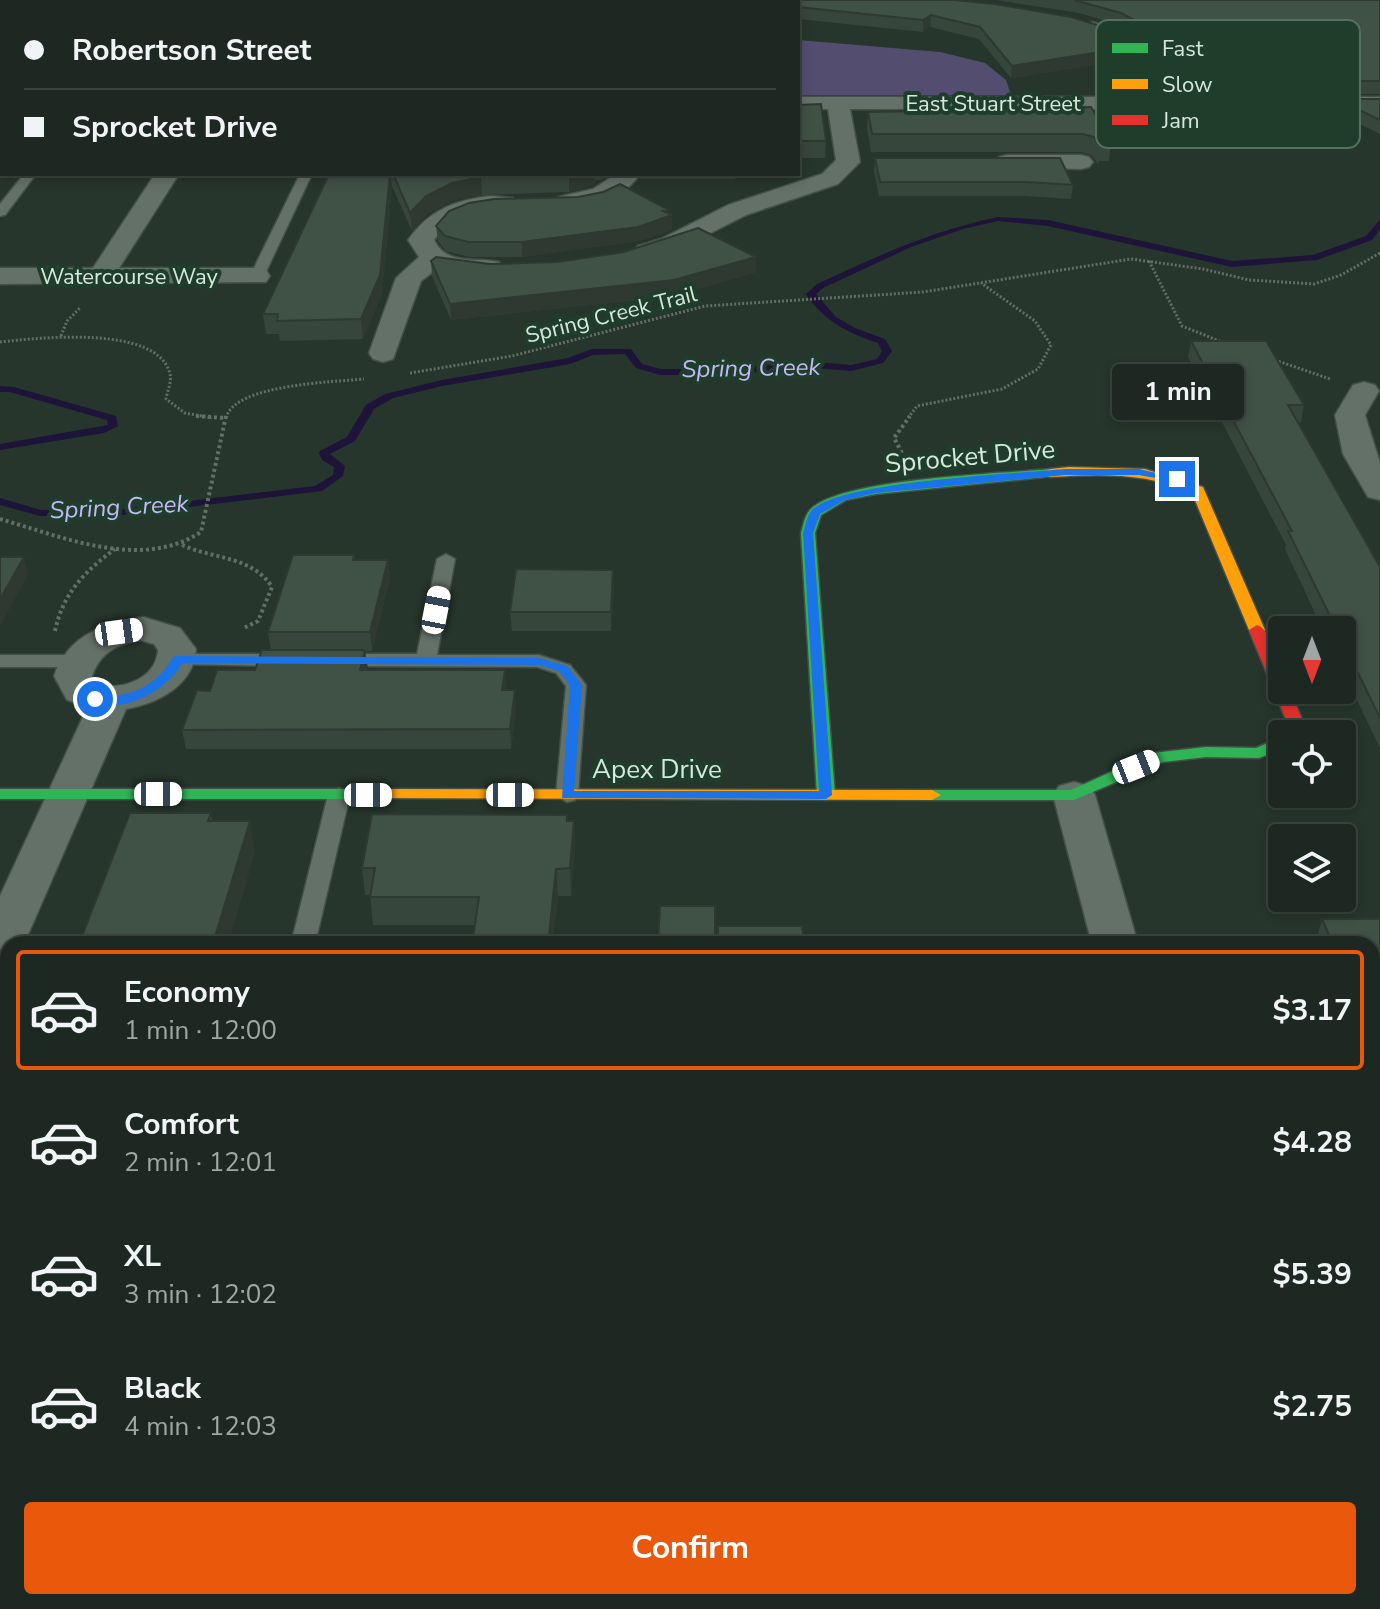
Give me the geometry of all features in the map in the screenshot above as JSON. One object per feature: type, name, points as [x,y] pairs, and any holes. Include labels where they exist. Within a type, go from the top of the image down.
[{"type":"street","points":[[1073,23],[1096,31]]},
{"type":"street","name":"East Stuart Street","points":[[800,103],[1096,103]]},
{"type":"street","points":[[625,255],[670,244],[737,210],[830,179],[856,162],[838,103]]},
{"type":"street","points":[[988,162],[1081,162]]},
{"type":"street","points":[[101,276],[166,176]]},
{"type":"street","points":[[509,267],[453,266],[434,258],[424,249],[421,240],[432,223],[444,215],[477,205],[533,204],[602,194],[618,187],[626,176]]},
{"type":"street","points":[[383,353],[409,278],[434,258]]},
{"type":"street","name":"Watercourse Way","points":[[0,276],[257,276]]},
{"type":"street","points":[[1364,391],[1350,415],[1359,454],[1380,490]]},
{"type":"street","name":"Sprocket Drive","points":[[826,795],[808,533],[815,513],[842,497],[1065,472],[1139,472],[1177,479],[1198,490],[1294,720]]},
{"type":"street","points":[[143,628],[169,636],[178,654],[171,673],[151,689],[135,696],[110,701],[81,692],[73,676],[80,656],[98,640],[119,632],[143,628]]},
{"type":"street","points":[[4,936],[110,701]]},
{"type":"street","points":[[1113,936],[1074,795],[1159,757],[1206,752],[1259,753],[1268,749]]},
{"type":"street","name":"Apex Drive","points":[[0,794],[1074,795]]},
{"type":"lane","points":[[0,212],[28,176]]},
{"type":"lane","points":[[257,276],[305,176]]},
{"type":"lane","points":[[426,660],[446,559]]},
{"type":"lane","points":[[178,654],[309,660],[539,661],[554,664],[570,675],[576,685],[567,795]]},
{"type":"lane","points":[[0,661],[80,656]]},
{"type":"lane","points":[[305,936],[339,795]]},
{"type":"path","name":"Spring Creek Trail","points":[[403,374],[512,356],[686,309],[923,292],[1111,260],[1149,260],[1249,280],[1306,284],[1327,282],[1380,253]]},
{"type":"path","points":[[1149,260],[1182,326],[1236,347]]},
{"type":"path","points":[[921,486],[894,438],[917,406],[1002,389],[1038,369],[1051,345],[1035,321],[981,283]]},
{"type":"path","points":[[0,342],[70,336],[119,340],[142,347],[167,366],[170,378],[166,399],[171,405],[199,417],[225,418]]},
{"type":"path","points":[[1265,357],[1364,391]]},
{"type":"path","points":[[0,519],[116,548],[154,549],[182,545],[201,532],[225,418],[231,407],[251,397],[367,379]]},
{"type":"path","points":[[178,654],[258,621],[272,587],[258,569],[241,562],[198,554],[182,545]]},
{"type":"path","points":[[80,656],[55,633],[56,623],[83,572],[116,548]]},
{"type":"shaded area","points":[[800,40],[940,52],[985,63],[1006,80],[1011,95],[800,95]]},
{"type":"building","points":[[800,0],[954,0],[1071,17],[1096,25],[1096,53],[1012,66],[980,27],[931,15],[923,20],[800,7]]},
{"type":"building","points":[[1074,0],[1380,0],[1380,81],[1360,81],[1360,20],[1134,20],[1121,13]]},
{"type":"building","points":[[1360,99],[1380,99],[1380,120],[1360,110]]},
{"type":"building","points":[[821,104],[826,141],[800,141],[800,105]]},
{"type":"building","points":[[1091,107],[1096,116],[1096,140],[1083,134],[872,134],[868,112]]},
{"type":"building","points":[[875,158],[1060,158],[1073,185],[880,182]]},
{"type":"building","points":[[328,176],[390,176],[380,275],[361,319],[277,321],[278,314],[263,314]]},
{"type":"building","points":[[394,176],[511,176],[481,177],[452,183],[426,196],[410,213]]},
{"type":"building","points":[[620,184],[669,210],[663,211],[672,215],[638,227],[522,242],[468,242],[445,236],[436,226],[449,211],[469,203],[494,199],[578,197],[603,192]]},
{"type":"building","points":[[698,228],[756,257],[674,280],[450,304],[431,261],[436,257],[490,264],[557,262],[624,252]]},
{"type":"building","points":[[1191,341],[1266,341],[1304,405],[1288,405],[1380,567],[1380,718],[1356,669],[1356,616],[1330,616],[1288,531],[1292,531]]},
{"type":"building","points":[[293,555],[354,555],[353,560],[388,560],[370,632],[268,632]]},
{"type":"building","points":[[0,557],[24,557],[0,599]]},
{"type":"building","points":[[516,569],[613,570],[611,612],[510,612]]},
{"type":"building","points":[[262,650],[365,650],[360,670],[505,670],[502,690],[515,690],[510,729],[182,730],[197,690],[210,691],[217,670],[255,670]]},
{"type":"building","points":[[130,813],[211,813],[208,821],[250,821],[215,936],[82,936]]},
{"type":"building","points":[[372,814],[567,815],[567,821],[574,821],[570,868],[556,869],[549,936],[473,936],[479,897],[370,897],[375,868],[362,868]]},
{"type":"building","points":[[660,906],[715,906],[715,936],[658,936]]},
{"type":"building","points":[[1322,919],[1380,919],[1380,936],[1329,936]]},
{"type":"building","points":[[718,926],[802,926],[803,936],[718,936]]},
{"type":"waterway","name":"Spring Creek","points":[[0,501],[40,513],[114,513],[318,489],[338,476],[340,466],[326,458],[324,453],[351,439],[370,407],[389,396],[442,383],[570,361],[592,352],[628,351],[639,366],[660,372],[728,372],[804,364],[851,368],[880,361],[887,351],[882,341],[851,330],[833,319],[811,294],[820,286],[908,245],[961,227],[998,219],[1048,223],[1232,264],[1314,258],[1369,238],[1380,223]]},
{"type":"waterway","name":"Spring Creek","points":[[0,389],[10,389],[112,418],[113,426],[0,447]]},
{"type":"traffic: fast","points":[[826,795],[808,533],[815,513],[842,497],[876,490],[1050,473]]},
{"type":"traffic: fast","points":[[932,795],[1074,795],[1159,757],[1206,752],[1259,753],[1268,749]]},
{"type":"traffic: fast","points":[[0,794],[365,794]]},
{"type":"traffic: slow","points":[[1050,473],[1145,473],[1198,490],[1257,630]]},
{"type":"traffic: slow","points":[[365,794],[932,795]]},
{"type":"traffic: jam","points":[[1257,630],[1294,720]]},
{"type":"route","points":[[95,699],[110,701],[151,689],[171,673],[177,660],[539,661],[563,669],[576,685],[567,795],[826,795],[808,533],[815,513],[842,497],[876,490],[1065,472],[1139,472],[1177,479]]}]
